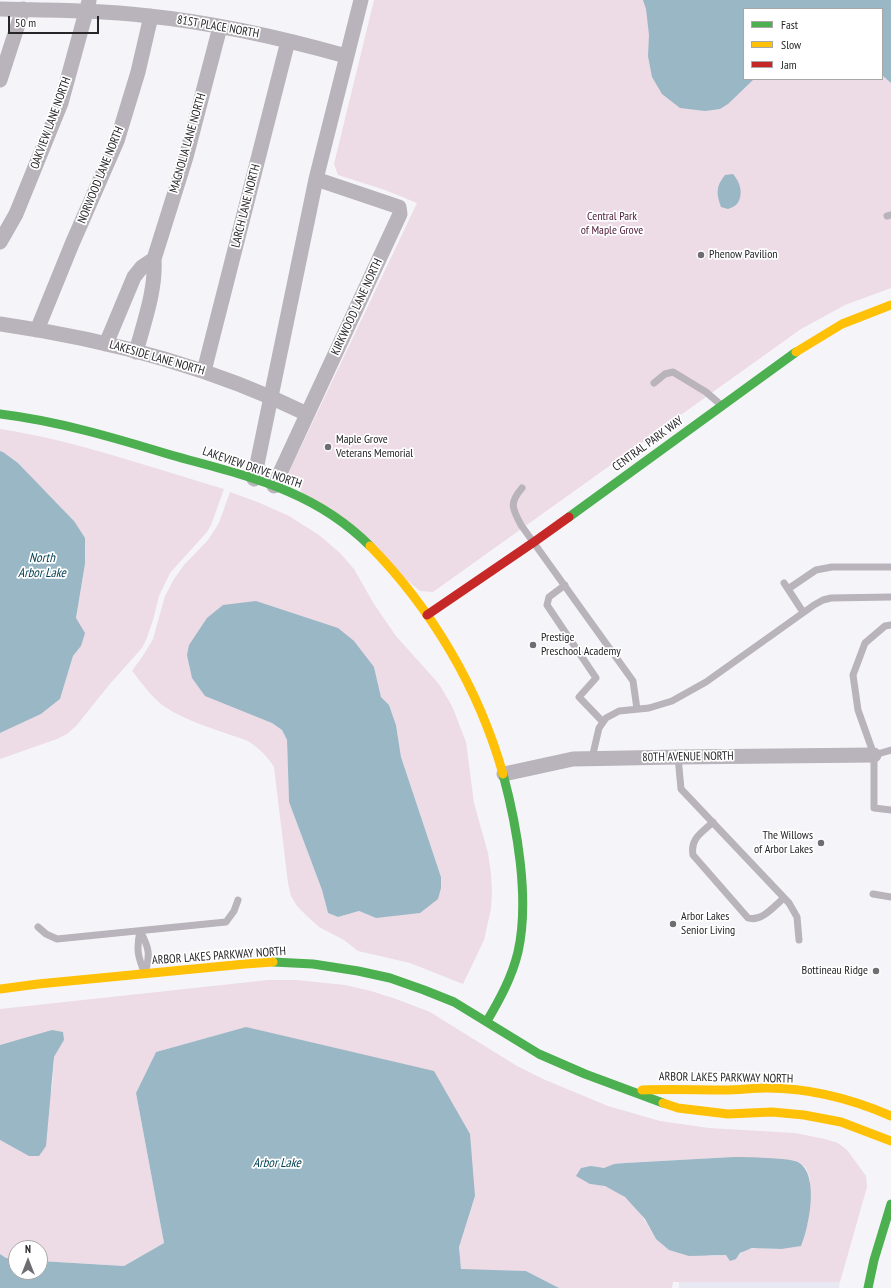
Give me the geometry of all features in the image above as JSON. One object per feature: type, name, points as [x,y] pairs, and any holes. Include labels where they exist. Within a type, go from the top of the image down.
[{"type":"street","points":[[254,479],[316,179],[361,0]]},
{"type":"street","name":"81ST PLACE NORTH","points":[[0,8],[23,9],[88,5],[220,27],[288,41],[346,56]]},
{"type":"street","name":"OAKVIEW LANE NORTH","points":[[0,242],[16,214],[61,104],[88,5]]},
{"type":"street","points":[[0,80],[23,9]]},
{"type":"street","name":"NORWOOD LANE NORTH","points":[[37,330],[72,244],[117,141],[138,72],[151,16]]},
{"type":"street","name":"MAGNOLIA LANE NORTH","points":[[136,352],[154,284],[154,258],[186,157],[220,27]]},
{"type":"street","name":"LARCH LANE NORTH","points":[[204,371],[288,41]]},
{"type":"street","name":"KIRKWOOD LANE NORTH","points":[[274,486],[400,214],[399,207],[316,179]]},
{"type":"street","points":[[106,344],[134,277],[142,267],[154,258]]},
{"type":"street","name":"CENTRAL PARK WAY","points":[[427,616],[534,542],[795,353],[842,324],[891,305]]},
{"type":"street","name":"LAKESIDE LANE NORTH","points":[[0,324],[106,344],[204,371],[271,396],[307,414]]},
{"type":"street","name":"LAKEVIEW DRIVE NORTH","points":[[0,414],[49,422],[120,440],[274,486],[316,504],[356,532],[391,569],[427,616],[462,671],[488,729],[504,774],[512,811],[519,854],[522,906],[521,932],[515,962],[508,984],[486,1021]]},
{"type":"street","name":"80TH AVENUE NORTH","points":[[504,774],[573,759],[592,758],[874,755]]},
{"type":"street","name":"ARBOR LAKES PARKWAY NORTH","points":[[0,989],[245,964],[281,962],[313,964],[358,971],[390,978],[454,1002],[539,1054],[585,1074],[678,1108],[728,1114],[772,1112],[804,1115],[841,1122],[891,1141]]},
{"type":"street","name":"ARBOR LAKES PARKWAY NORTH","points":[[630,1090],[725,1090],[772,1088],[800,1091],[844,1099],[871,1107],[891,1116]]},
{"type":"street","points":[[868,1288],[874,1260],[891,1204]]},
{"type":"lane","points":[[654,383],[665,374],[673,372],[706,392],[722,405]]},
{"type":"lane","points":[[522,488],[515,496],[513,507],[521,525],[633,681],[637,710]]},
{"type":"lane","points":[[788,589],[816,570],[832,567],[891,567]]},
{"type":"lane","points":[[784,583],[803,612]]},
{"type":"lane","points":[[565,585],[549,597],[547,605],[596,678],[579,698],[603,722]]},
{"type":"lane","points":[[592,758],[599,728],[606,718],[619,711],[649,708],[672,701],[706,682],[803,612],[823,600],[832,598],[891,597]]},
{"type":"lane","points":[[891,625],[885,626],[865,643],[853,675],[858,710],[874,755],[874,808],[891,810]]},
{"type":"lane","points":[[874,755],[891,750]]},
{"type":"lane","points":[[678,757],[681,789],[789,903],[797,918],[799,940]]},
{"type":"lane","points":[[713,822],[694,840],[692,846],[693,855],[748,918],[760,918],[784,898]]},
{"type":"lane","points":[[873,894],[891,897]]},
{"type":"lane","points":[[38,927],[46,934],[57,939],[226,922],[234,911],[238,900]]},
{"type":"lane","points":[[140,931],[147,943],[149,958],[145,974]]},
{"type":"shaded area","points":[[679,1282],[840,1282],[839,1288],[679,1288]]},
{"type":"green space","name":"Central Park of Maple Grove","points":[[374,0],[891,0],[891,288],[845,305],[801,329],[433,592],[420,591],[290,482],[288,474],[417,203],[385,190],[338,175],[334,164]]},
{"type":"green space","points":[[0,429],[84,447],[224,489],[207,532],[170,573],[159,596],[153,620],[142,648],[109,685],[77,725],[67,734],[0,759],[0,733],[41,714],[60,699],[73,656],[81,646],[76,618],[85,564],[74,521],[18,463],[0,451]]},
{"type":"green space","points":[[230,492],[289,516],[319,535],[340,553],[354,569],[374,604],[396,636],[439,684],[452,706],[466,742],[474,803],[488,853],[492,891],[491,909],[484,940],[463,984],[410,963],[358,951],[344,940],[319,927],[308,917],[297,906],[291,896],[288,883],[274,767],[256,746],[248,741],[185,718],[165,707],[151,695],[132,671],[153,639],[165,596],[174,579],[184,565],[208,540],[219,523]],"holes":[[[374,667],[381,697],[389,705],[396,725],[401,757],[441,877],[441,888],[376,918],[359,911],[338,917],[328,913],[322,890],[289,802],[287,740],[282,730],[272,723]]]},
{"type":"green space","points":[[268,980],[296,980],[345,985],[371,991],[430,1012],[517,1066],[543,1079],[608,1106],[660,1121],[709,1128],[795,1133],[838,1143],[847,1150],[866,1176],[867,1187],[840,1282],[673,1282],[672,1288],[559,1288],[526,1271],[461,1270],[459,1247],[475,1196],[247,1027],[156,1052],[136,1093],[164,1243],[124,1266],[48,1261],[48,1240],[8,1240],[8,1258],[6,1258],[0,1254],[0,1140],[30,1156],[52,1088],[54,1057],[64,1040],[15,1041],[0,1045],[0,1009]],"holes":[[[733,1157],[797,1161],[806,1168],[810,1179],[808,1223],[781,1249],[750,1249],[740,1254],[736,1259],[726,1255],[709,1256],[656,1239],[641,1215],[629,1201],[622,1195],[605,1186],[590,1184],[581,1168],[605,1168],[625,1163]]]},
{"type":"water","points":[[643,0],[891,0],[891,83],[883,76],[883,8],[743,8],[743,80],[753,80],[728,104],[720,109],[705,111],[680,108],[662,94],[652,77],[648,56],[649,35],[646,9]]},
{"type":"water","points":[[733,174],[738,181],[741,192],[737,204],[728,209],[721,207],[718,198],[718,186],[725,175]]},
{"type":"water","name":"North Arbor Lake","points":[[0,451],[18,463],[74,521],[85,538],[85,564],[76,618],[85,633],[81,646],[73,656],[60,699],[41,714],[0,733]]},
{"type":"water","points":[[256,601],[338,628],[354,641],[374,667],[381,697],[389,705],[396,725],[401,757],[441,877],[441,888],[438,899],[420,913],[376,918],[359,911],[338,917],[328,913],[322,890],[289,802],[287,740],[282,730],[272,723],[205,696],[192,678],[187,655],[189,645],[207,618],[223,605]]},
{"type":"water","name":"Arbor Lake","points":[[246,1027],[434,1071],[470,1134],[475,1196],[459,1247],[461,1269],[526,1271],[559,1288],[0,1288],[0,1254],[8,1258],[8,1280],[48,1280],[48,1261],[124,1266],[164,1243],[136,1093],[156,1052]]},
{"type":"water","points":[[52,1030],[63,1032],[64,1040],[54,1057],[46,1146],[39,1156],[29,1156],[0,1140],[0,1045]]},
{"type":"water","points":[[733,1157],[767,1158],[794,1161],[798,1162],[805,1168],[811,1189],[811,1201],[807,1227],[801,1246],[781,1249],[752,1248],[740,1253],[736,1259],[730,1261],[726,1255],[689,1256],[669,1250],[656,1239],[645,1219],[625,1197],[605,1186],[590,1184],[576,1176],[581,1168],[591,1166],[604,1168],[614,1164],[625,1163]]},
{"type":"traffic: fast","points":[[569,517],[796,352]]},
{"type":"traffic: fast","points":[[0,414],[43,421],[86,431],[252,478],[302,498],[325,511],[348,527],[370,546]]},
{"type":"traffic: fast","points":[[487,1021],[509,979],[518,952],[523,909],[517,839],[503,774]]},
{"type":"traffic: fast","points":[[273,962],[313,964],[358,971],[390,978],[424,990],[454,1002],[539,1054],[585,1074],[663,1103]]},
{"type":"traffic: fast","points":[[868,1288],[874,1260],[891,1204]]},
{"type":"traffic: slow","points":[[796,352],[842,324],[891,305]]},
{"type":"traffic: slow","points":[[370,546],[393,570],[414,596],[451,652],[481,711],[503,774]]},
{"type":"traffic: slow","points":[[0,989],[38,984],[273,962]]},
{"type":"traffic: slow","points":[[642,1090],[730,1090],[767,1088],[799,1090],[815,1092],[861,1104],[891,1116]]},
{"type":"traffic: slow","points":[[663,1103],[678,1108],[728,1114],[772,1112],[804,1115],[841,1122],[891,1141]]},
{"type":"traffic: jam","points":[[427,615],[569,517]]},
{"type":"place","name":"Phenow Pavilion","points":[[701,255]]},
{"type":"place","name":"Maple Grove Veterans Memorial","points":[[328,447]]},
{"type":"place","name":"Prestige Preschool Academy","points":[[533,645]]},
{"type":"place","name":"The Willows of Arbor Lakes","points":[[821,843]]},
{"type":"place","name":"Arbor Lakes Senior Living","points":[[673,924]]},
{"type":"place","name":"Bottineau Ridge","points":[[876,971]]}]
